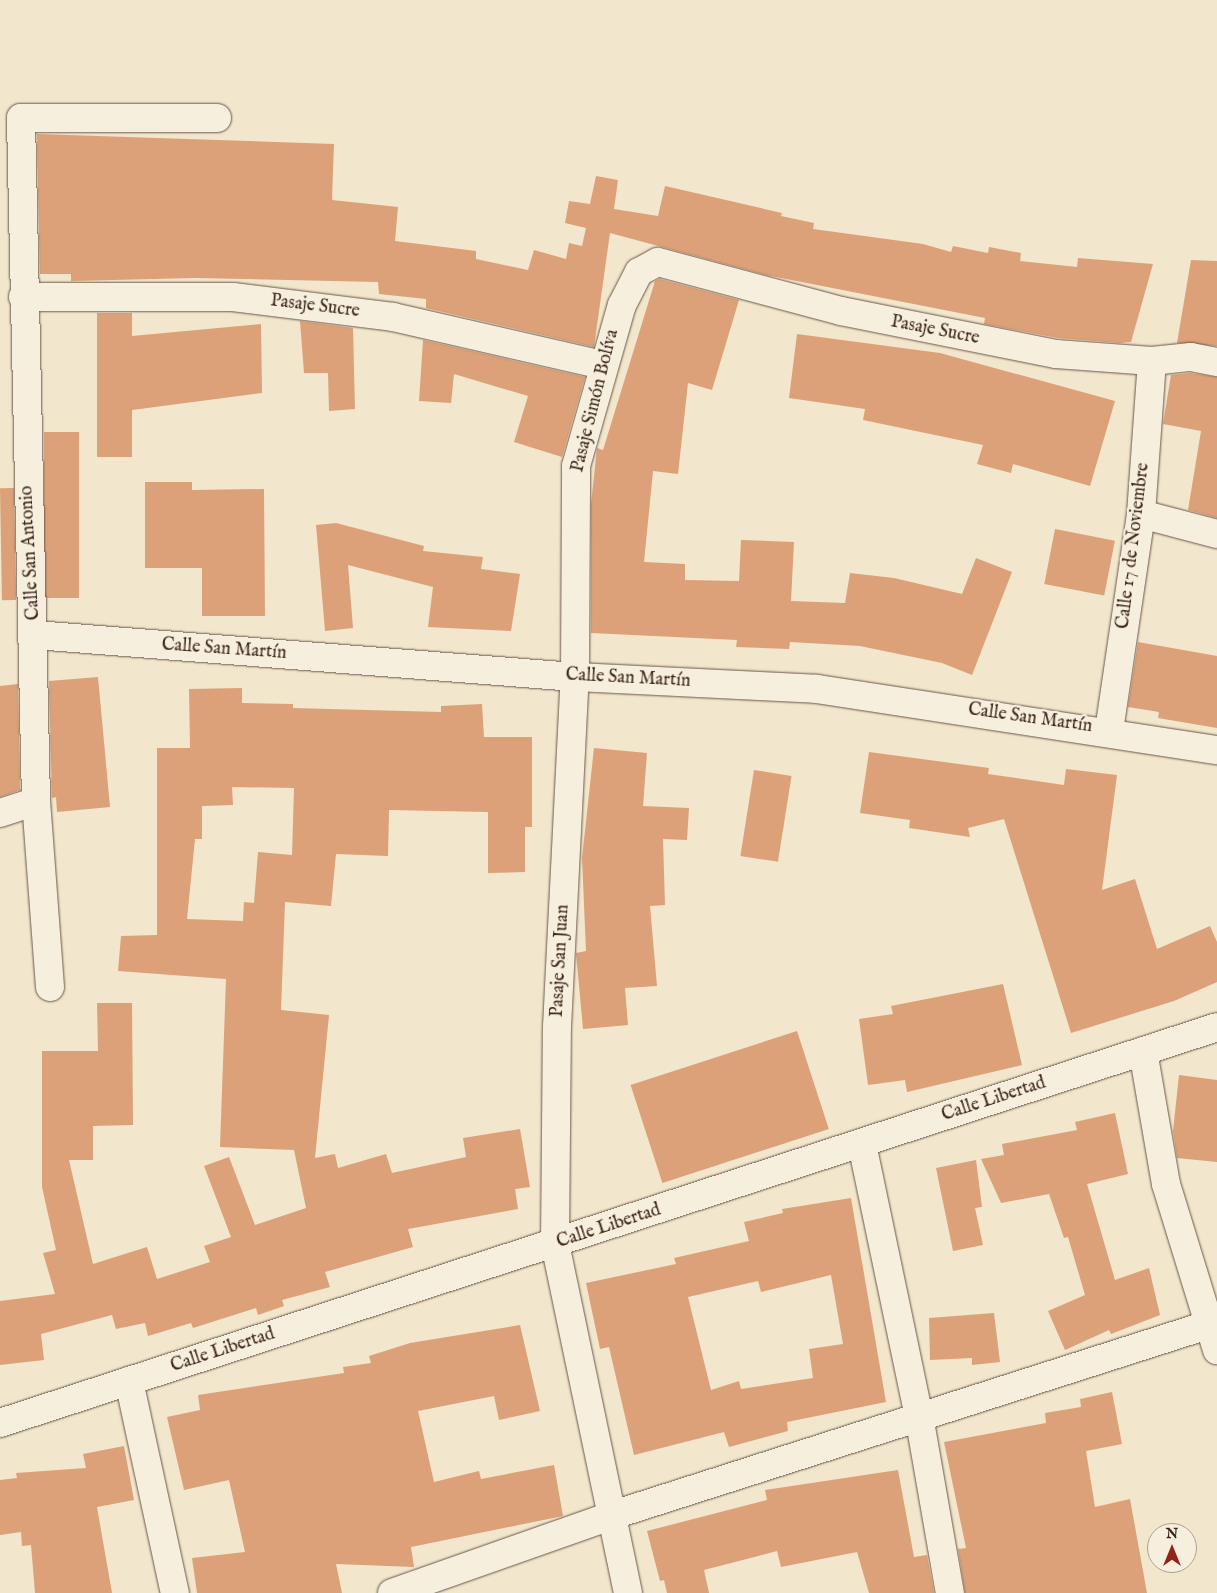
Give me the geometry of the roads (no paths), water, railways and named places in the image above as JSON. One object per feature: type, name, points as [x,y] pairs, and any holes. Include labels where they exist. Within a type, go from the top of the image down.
[{"type":"street","name":"Calle San Antonio","points":[[50,987],[36,801],[35,635],[12,376],[23,297],[21,118],[217,118]]},
{"type":"street","name":"Pasaje Sucre","points":[[658,262],[934,332],[1056,354],[1152,361],[1192,357],[1217,362]]},
{"type":"street","name":"Pasaje Simón Bolíva","points":[[575,677],[576,466],[603,365],[626,296],[639,272],[658,262]]},
{"type":"street","name":"Pasaje Sucre","points":[[23,297],[233,297],[393,317],[603,365]]},
{"type":"street","name":"Calle 17 de Noviembre","points":[[1109,731],[1141,514],[1152,361]]},
{"type":"street","points":[[1141,514],[1217,534]]},
{"type":"street","name":"Calle San Martín","points":[[35,635],[575,677],[817,688],[1109,731],[1217,750]]},
{"type":"street","name":"Pasaje San Juan","points":[[575,677],[557,1027],[555,1245],[628,1593]]},
{"type":"street","points":[[0,813],[36,801]]},
{"type":"street","name":"Calle Libertad","points":[[0,1424],[555,1245],[1217,1027]]},
{"type":"street","points":[[392,1593],[613,1515],[920,1416],[1214,1333],[1166,1184],[1143,1051]]},
{"type":"street","points":[[862,1144],[920,1416],[950,1593]]},
{"type":"street","points":[[129,1381],[175,1593]]}]
